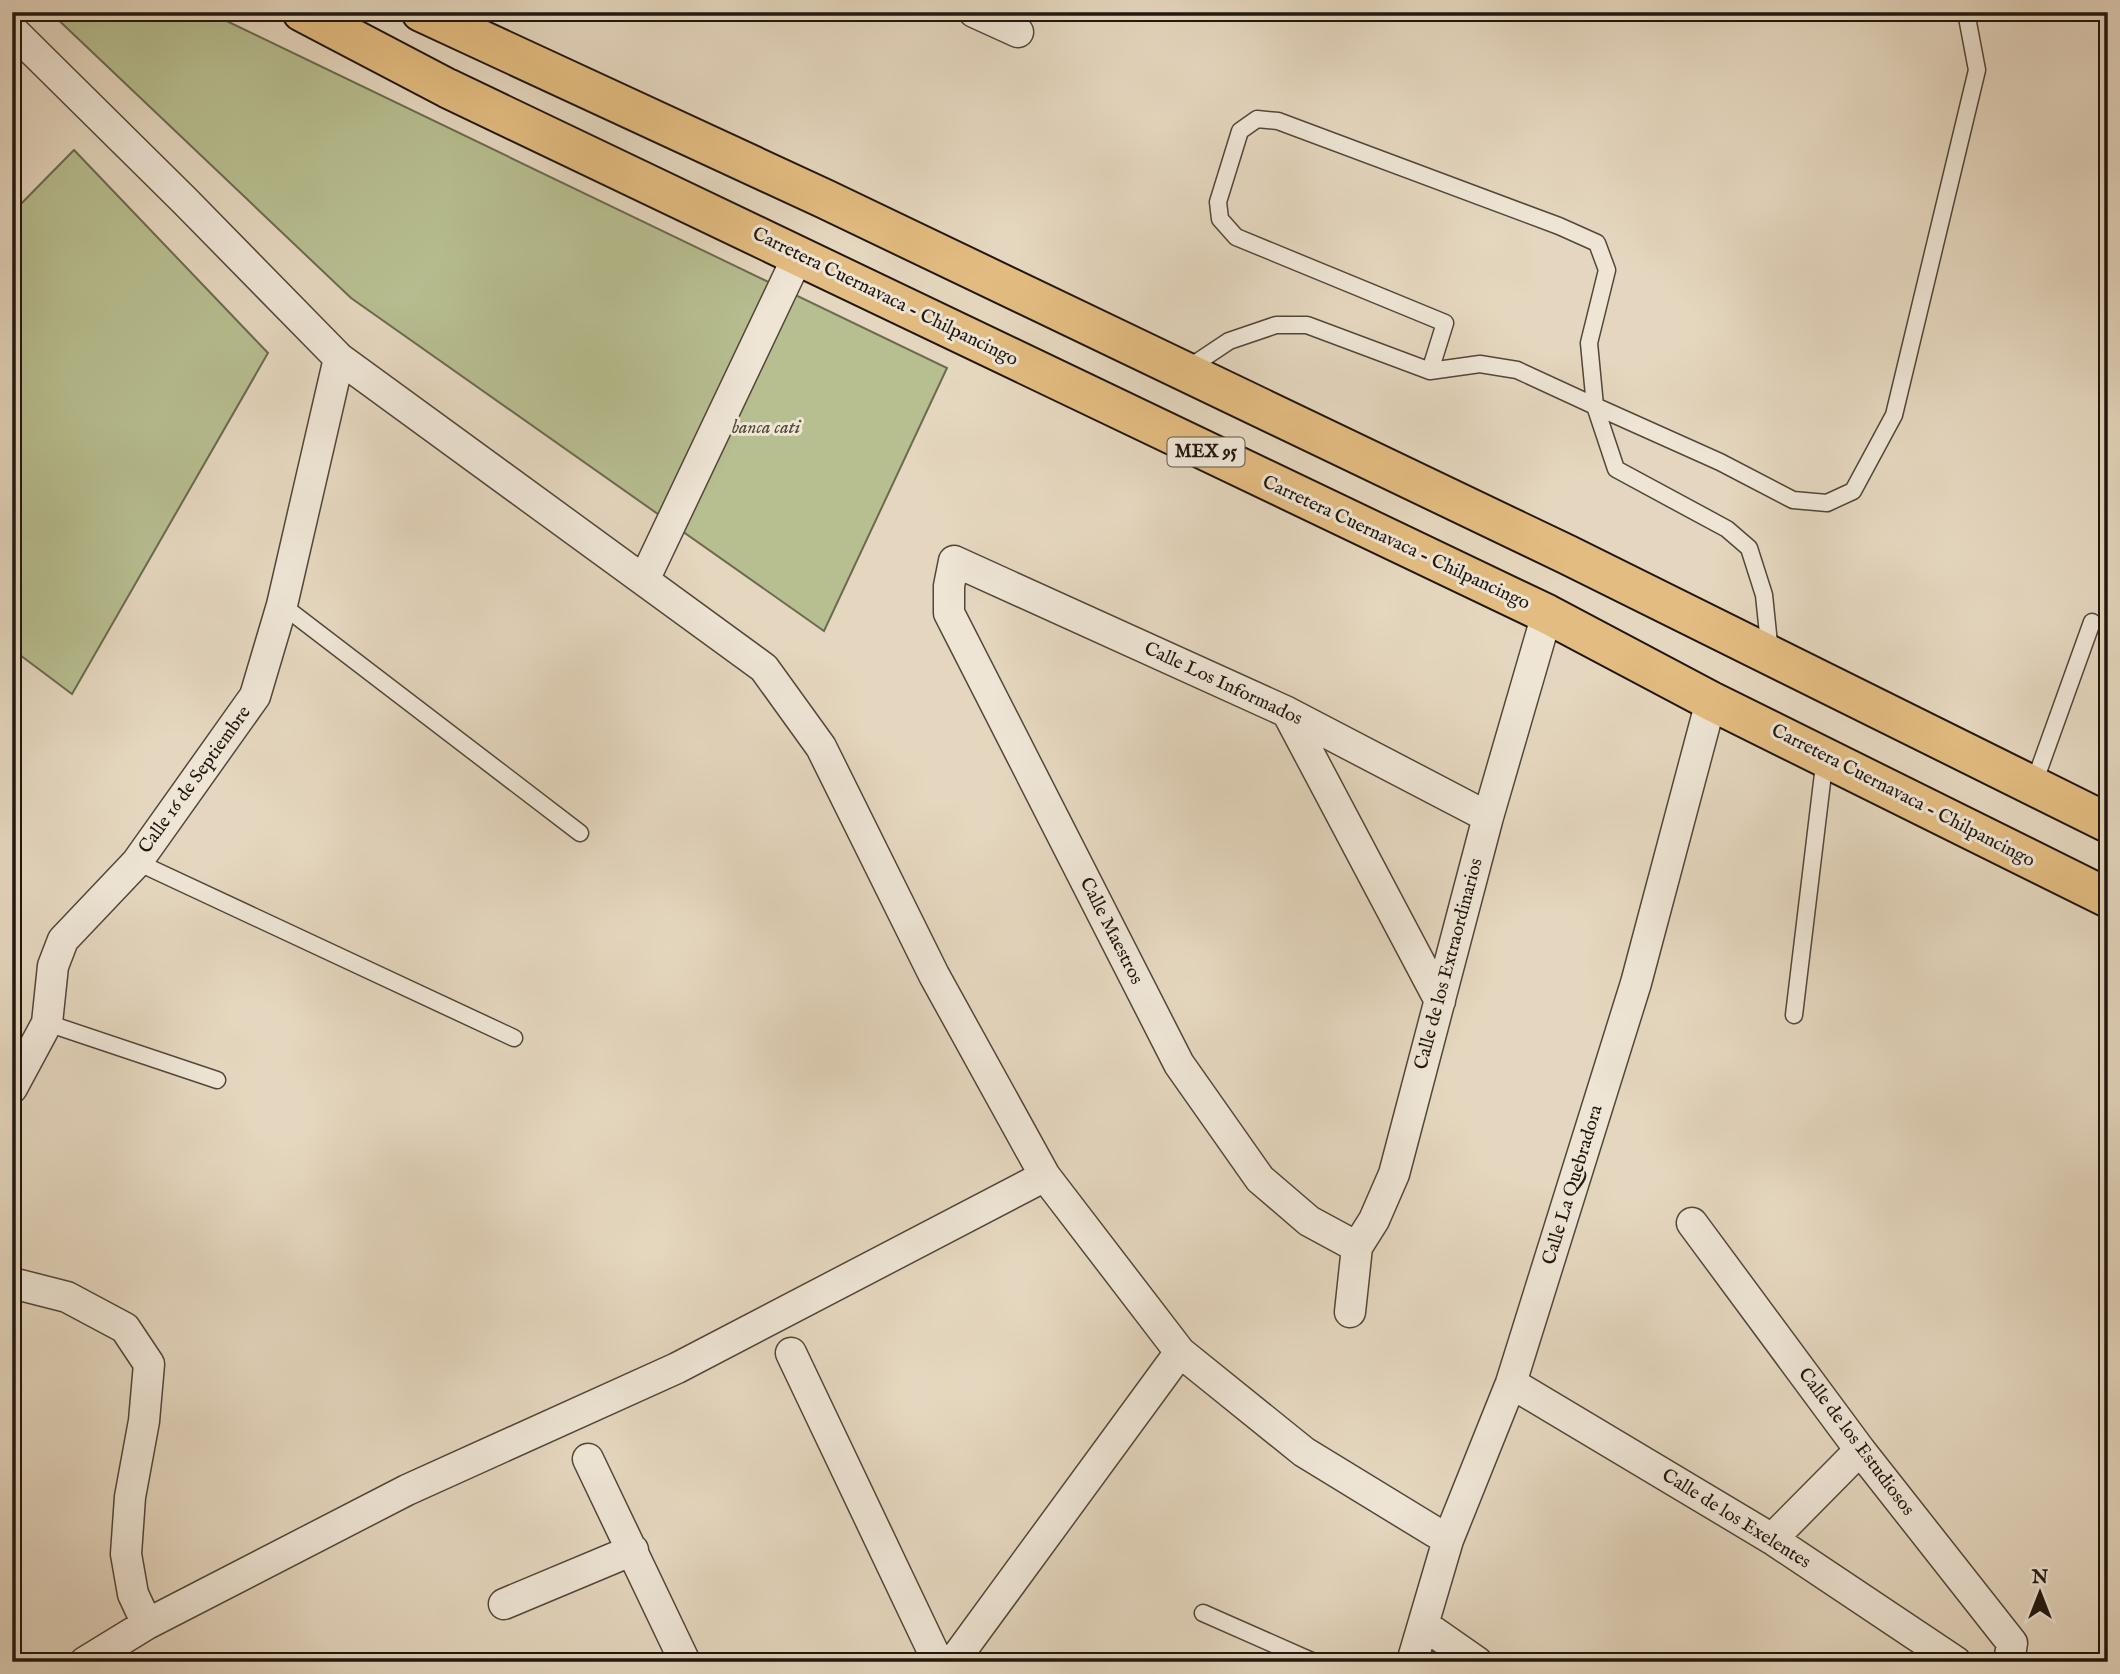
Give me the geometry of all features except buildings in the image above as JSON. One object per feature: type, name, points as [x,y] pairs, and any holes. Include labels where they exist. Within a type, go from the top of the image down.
[{"type":"main road","name":"Carretera Cuernavaca - Chilpancingo","points":[[302,12],[447,88],[1547,614],[1711,701],[2108,898]]},
{"type":"main road","points":[[421,12],[825,198],[1568,555],[2108,823]]},
{"type":"street","points":[[974,12],[1018,32]]},
{"type":"street","points":[[12,30],[338,358],[764,668],[821,747],[934,975],[1045,1176],[1180,1352],[1304,1452],[1448,1540]]},
{"type":"street","points":[[643,580],[799,254]]},
{"type":"street","name":"Calle 16 de Septiembre","points":[[12,1088],[47,1023],[53,966],[63,940],[137,862],[255,696],[282,605],[338,358]]},
{"type":"street","name":"Calle Los Informados","points":[[954,561],[1287,712],[1488,817]]},
{"type":"street","name":"Calle Maestros","points":[[954,561],[948,586],[949,613],[1179,1064],[1260,1179],[1309,1222],[1357,1247]]},
{"type":"street","name":"Calle de los Extraordinarios","points":[[1350,1312],[1357,1247],[1374,1220],[1394,1174],[1488,817],[1547,614]]},
{"type":"street","name":"Calle La Quebradora","points":[[1412,1662],[1448,1540],[1511,1383],[1636,983],[1711,701]]},
{"type":"street","points":[[1287,712],[1440,1001]]},
{"type":"street","points":[[85,1662],[147,1624],[407,1490],[677,1368],[1045,1176]]},
{"type":"street","name":"Calle de los Estudiosos","points":[[1692,1223],[1860,1450],[2012,1643],[2009,1662]]},
{"type":"street","points":[[12,1283],[67,1297],[125,1328],[149,1364],[144,1421],[130,1497],[126,1554],[133,1594],[147,1624]]},
{"type":"street","points":[[953,1662],[1180,1352]]},
{"type":"street","points":[[791,1353],[939,1662]]},
{"type":"street","name":"Calle de los Exelentes","points":[[1511,1383],[1772,1539],[1956,1662]]},
{"type":"street","points":[[1772,1539],[1860,1450]]},
{"type":"street","points":[[588,1459],[685,1662]]},
{"type":"street","points":[[504,1604],[633,1550]]},
{"type":"street","points":[[1424,1625],[1476,1662]]},
{"type":"lane","points":[[1183,371],[1229,341],[1276,325],[1307,325],[1430,371],[1480,364],[1517,370],[1720,462],[1793,500],[1827,503],[1853,491],[1894,415],[1977,70],[1966,12]]},
{"type":"lane","points":[[1430,371],[1445,323],[1236,237],[1220,219],[1218,202],[1240,131],[1257,119],[1278,121],[1559,226],[1597,243],[1607,270],[1589,343],[1595,406],[1616,469],[1727,529],[1749,548],[1764,595],[1770,655]]},
{"type":"lane","points":[[282,605],[580,833]]},
{"type":"lane","points":[[2033,786],[2092,622]]},
{"type":"lane","points":[[1794,1015],[1825,757]]},
{"type":"lane","points":[[137,862],[514,1038]]},
{"type":"lane","points":[[47,1023],[217,1080]]},
{"type":"lane","points":[[1203,1613],[1314,1662]]},
{"type":"green space","name":"banca cati","points":[[50,12],[208,12],[947,368],[824,631],[351,298]]},
{"type":"green space","points":[[74,150],[268,353],[72,694],[12,649],[12,213]]}]
